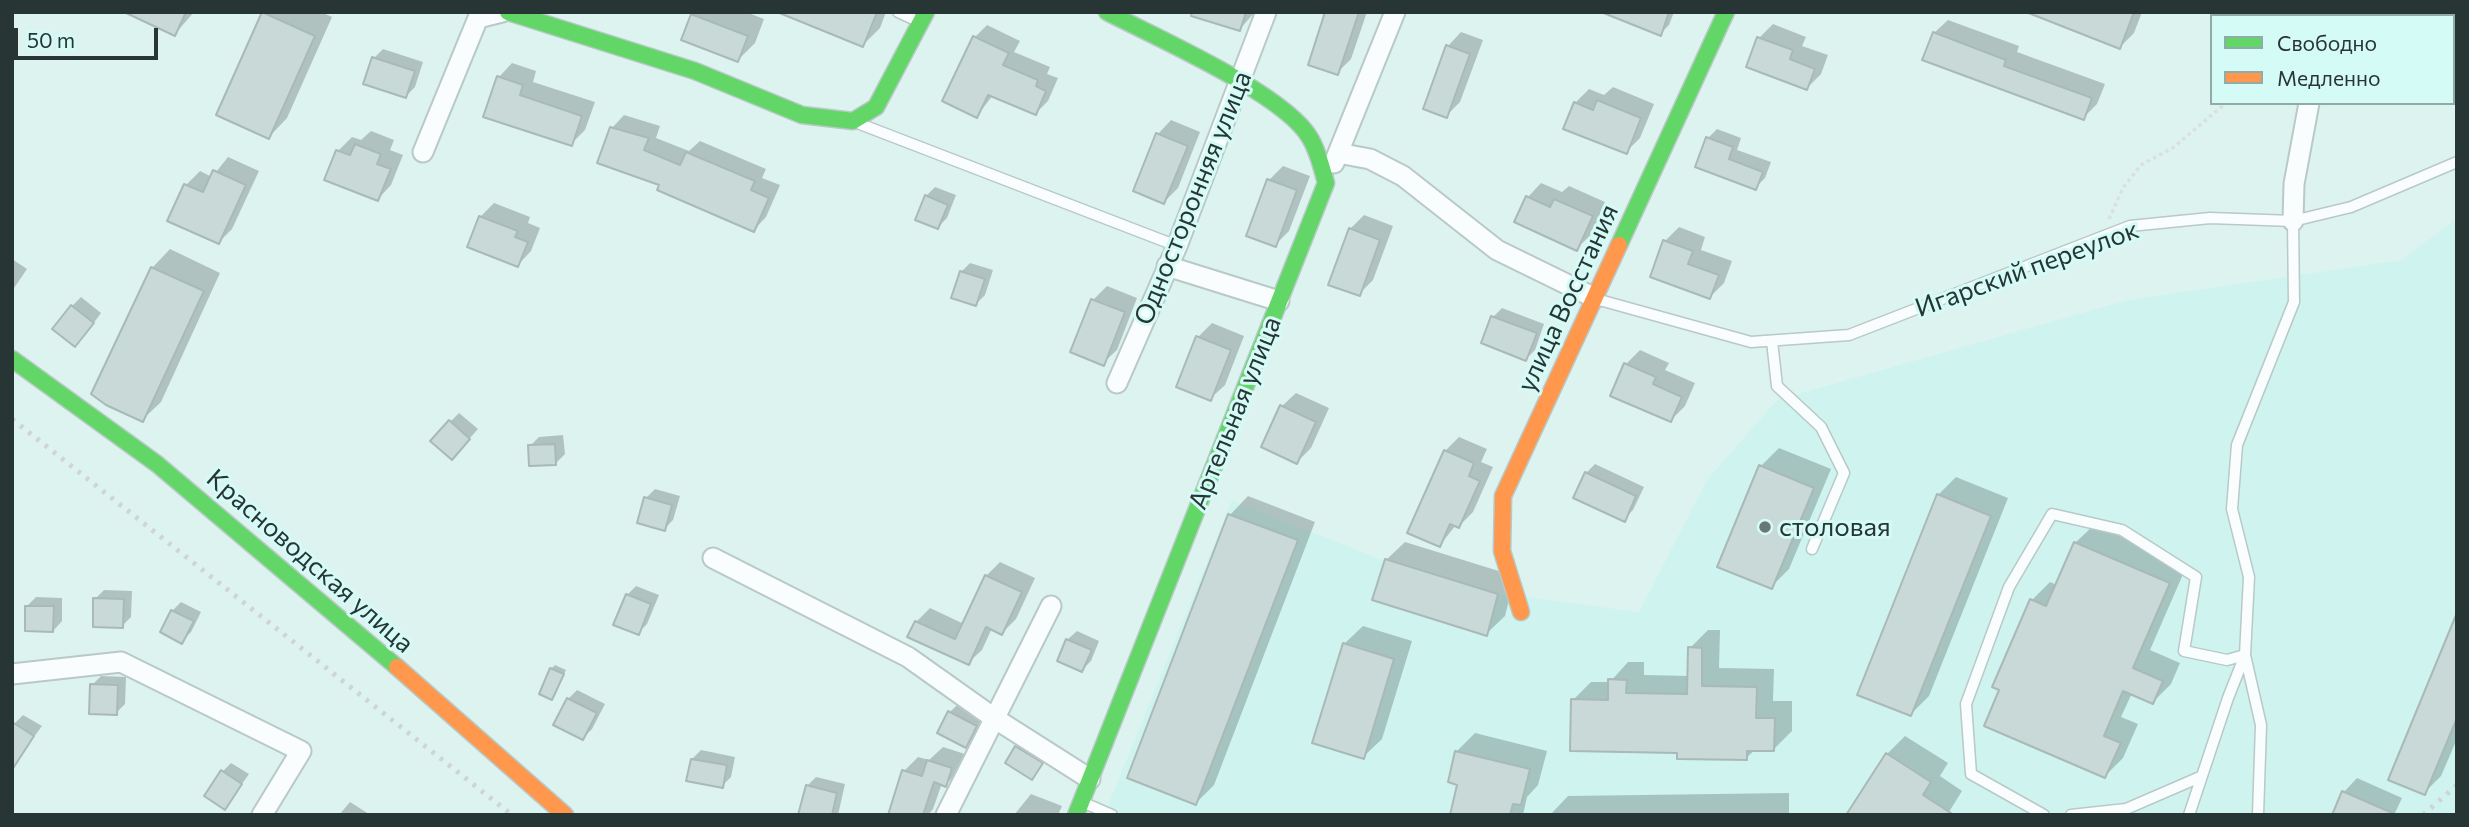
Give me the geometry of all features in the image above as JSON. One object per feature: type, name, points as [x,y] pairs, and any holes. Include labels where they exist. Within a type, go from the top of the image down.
[{"type":"street","points":[[423,152],[478,18],[502,12]]},
{"type":"street","points":[[508,12],[695,71],[802,115],[853,121],[876,107],[923,17]]},
{"type":"street","points":[[1107,12],[1240,80],[1305,130],[1318,155],[1325,183]]},
{"type":"street","name":"Односторонняя улица","points":[[1117,383],[1177,246],[1266,12]]},
{"type":"street","name":"Артельная улица","points":[[1079,808],[1395,12]]},
{"type":"street","name":"улица Восстания","points":[[1521,612],[1502,551],[1503,496],[1727,12]]},
{"type":"street","points":[[2292,221],[2294,184],[2309,105]]},
{"type":"street","points":[[1338,153],[1370,159],[1403,176],[1497,250],[1595,298]]},
{"type":"street","points":[[1167,266],[1279,301]]},
{"type":"street","name":"Красноводская улица","points":[[12,359],[93,413],[255,542],[565,815]]},
{"type":"street","points":[[713,558],[908,657],[994,718],[1090,779]]},
{"type":"street","points":[[946,815],[1051,606]]},
{"type":"street","points":[[12,674],[121,662],[301,751],[262,815]]},
{"type":"lane","points":[[898,12],[923,17]]},
{"type":"lane","points":[[853,121],[1177,246]]},
{"type":"lane","name":"Игарский переулок","points":[[1595,298],[1751,342],[1849,335],[2130,226],[2210,218],[2292,221],[2351,207],[2457,162]]},
{"type":"lane","points":[[2258,815],[2261,725],[2245,655],[2249,577],[2232,509],[2237,445],[2294,302],[2292,221]]},
{"type":"lane","points":[[1772,341],[1777,386],[1821,427],[1844,473],[1812,549]]},
{"type":"lane","points":[[2044,815],[1971,774],[1966,704],[2009,587],[2052,514],[2122,530],[2196,578],[2184,651],[2227,660],[2245,655]]},
{"type":"lane","points":[[2189,815],[2200,776],[2245,655]]},
{"type":"lane","points":[[2071,815],[2126,809],[2200,776]]},
{"type":"lane","points":[[1079,808],[1112,815]]},
{"type":"path","points":[[2107,235],[2110,211],[2141,165],[2174,147],[2224,105]]},
{"type":"shaded area","points":[[2457,218],[2457,815],[1122,815],[1107,808],[1232,500],[1450,587],[1639,612],[1707,480],[1777,400],[2128,300],[2402,260]]},
{"type":"building","points":[[124,12],[186,12],[175,36]]},
{"type":"building","points":[[262,12],[315,36],[269,139],[216,115]]},
{"type":"building","points":[[777,12],[877,12],[863,47]]},
{"type":"building","points":[[1192,12],[1246,12],[1240,31],[1191,16]]},
{"type":"building","points":[[1325,12],[1359,12],[1338,75],[1308,65]]},
{"type":"building","points":[[1601,12],[1669,12],[1661,36]]},
{"type":"building","points":[[2026,12],[2134,12],[2120,49]]},
{"type":"building","points":[[691,14],[748,36],[738,62],[681,40]]},
{"type":"building","points":[[1933,32],[2006,60],[2004,66],[2092,98],[2084,120],[1922,60]]},
{"type":"building","points":[[973,36],[1009,53],[1003,65],[1038,80],[1036,86],[1046,91],[1036,115],[988,95],[977,118],[942,101]]},
{"type":"building","points":[[1757,37],[1793,50],[1790,59],[1815,69],[1807,90],[1746,67]]},
{"type":"building","points":[[1446,45],[1470,54],[1447,118],[1423,109]]},
{"type":"building","points":[[372,57],[415,71],[406,98],[363,84]]},
{"type":"building","points":[[497,76],[523,85],[520,95],[582,116],[572,146],[483,117]]},
{"type":"building","points":[[1597,100],[1641,118],[1627,154],[1563,129],[1574,102],[1593,110]]},
{"type":"building","points":[[610,127],[649,138],[644,150],[680,165],[686,152],[755,181],[751,190],[769,198],[754,232],[657,190],[659,185],[597,163]]},
{"type":"building","points":[[1156,133],[1188,146],[1164,204],[1133,191]]},
{"type":"building","points":[[1706,137],[1733,147],[1729,159],[1763,172],[1756,190],[1695,167]]},
{"type":"building","points":[[355,144],[381,154],[377,164],[391,169],[378,201],[324,180],[336,150],[350,155]]},
{"type":"building","points":[[213,170],[246,185],[219,244],[167,221],[184,184],[203,192]]},
{"type":"building","points":[[1267,179],[1297,190],[1276,247],[1246,236]]},
{"type":"building","points":[[925,195],[948,205],[938,229],[915,220]]},
{"type":"building","points":[[1526,196],[1550,207],[1554,199],[1593,216],[1577,251],[1514,222]]},
{"type":"building","points":[[479,216],[518,231],[515,237],[528,242],[518,267],[467,247]]},
{"type":"building","points":[[1349,228],[1380,240],[1360,296],[1328,285]]},
{"type":"building","points":[[1663,240],[1693,251],[1688,264],[1719,275],[1710,299],[1650,277]]},
{"type":"building","points":[[151,267],[204,291],[143,422],[106,405],[91,394]]},
{"type":"building","points":[[960,271],[985,279],[976,306],[951,298]]},
{"type":"building","points":[[1091,299],[1125,312],[1104,366],[1070,352]]},
{"type":"building","points":[[71,305],[94,323],[75,347],[52,329]]},
{"type":"building","points":[[1491,316],[1537,333],[1526,361],[1481,343]]},
{"type":"building","points":[[1196,336],[1231,350],[1211,401],[1176,387]]},
{"type":"building","points":[[1624,363],[1656,377],[1653,384],[1682,397],[1671,422],[1610,396]]},
{"type":"building","points":[[1280,405],[1316,422],[1297,464],[1261,447]]},
{"type":"building","points":[[449,420],[470,439],[452,460],[430,441]]},
{"type":"building","points":[[555,444],[556,465],[529,466],[528,445]]},
{"type":"building","points":[[1444,450],[1474,463],[1469,476],[1480,481],[1459,528],[1450,524],[1440,547],[1407,533]]},
{"type":"building","name":"столовая","points":[[1759,465],[1814,488],[1772,589],[1717,567]]},
{"type":"building","points":[[1585,472],[1636,496],[1625,522],[1573,498]]},
{"type":"building","points":[[1937,494],[1991,516],[1911,716],[1857,695]]},
{"type":"building","points":[[644,497],[672,505],[665,531],[637,523]]},
{"type":"building","points":[[1228,514],[1298,540],[1196,805],[1127,778]]},
{"type":"building","points":[[2074,542],[2170,583],[2133,668],[2163,681],[2153,704],[2123,691],[2104,736],[2121,743],[2105,778],[1984,726],[1999,690],[1992,687],[2030,599],[2046,606]]},
{"type":"building","points":[[1385,559],[1498,594],[1487,636],[1372,600]]},
{"type":"building","points":[[985,575],[1022,592],[1002,635],[986,627],[969,665],[907,637],[915,621],[955,639]]},
{"type":"building","points":[[626,594],[651,604],[639,635],[613,625]]},
{"type":"building","points":[[93,598],[124,599],[123,628],[93,627]]},
{"type":"building","points":[[25,606],[54,606],[53,632],[25,631]]},
{"type":"building","points":[[171,610],[194,621],[182,644],[160,632]]},
{"type":"building","points":[[2456,615],[2457,718],[2425,795],[2388,780]]},
{"type":"building","points":[[1066,639],[1092,650],[1082,672],[1057,661]]},
{"type":"building","points":[[1343,643],[1394,659],[1364,759],[1312,743]]},
{"type":"building","points":[[1688,647],[1702,648],[1702,686],[1757,687],[1756,718],[1775,718],[1774,751],[1747,751],[1747,760],[1677,759],[1677,753],[1570,751],[1571,699],[1608,700],[1608,679],[1627,680],[1626,693],[1687,694]]},
{"type":"building","points":[[550,668],[564,674],[552,700],[539,694]]},
{"type":"building","points":[[90,684],[118,685],[117,715],[89,714]]},
{"type":"building","points":[[567,698],[597,713],[583,740],[553,725]]},
{"type":"building","points":[[948,711],[977,726],[966,748],[937,733]]},
{"type":"building","points":[[12,722],[34,736],[12,770]]},
{"type":"building","points":[[1015,746],[1043,763],[1032,780],[1005,763]]},
{"type":"building","points":[[1455,751],[1530,769],[1521,805],[1513,804],[1510,815],[1450,815],[1457,785],[1448,782]]},
{"type":"building","points":[[1886,753],[1931,782],[1923,795],[1954,815],[1846,815]]},
{"type":"building","points":[[691,759],[727,765],[723,788],[686,781]]},
{"type":"building","points":[[927,760],[952,768],[946,787],[934,782],[923,815],[888,815],[902,770],[922,776]]},
{"type":"building","points":[[221,770],[242,784],[225,810],[204,796]]},
{"type":"building","points":[[806,785],[837,793],[832,815],[798,815]]},
{"type":"building","points":[[2342,791],[2397,815],[2332,815]]},
{"type":"railway","points":[[12,419],[512,815]]},
{"type":"railway","points":[[2423,815],[2457,785]]},
{"type":"traffic: fast","points":[[508,12],[695,71],[802,115],[853,121],[876,107],[926,12]]},
{"type":"traffic: fast","points":[[1076,815],[1326,183],[1318,154],[1310,138],[1296,121],[1274,103],[1186,51],[1107,12]]},
{"type":"traffic: fast","points":[[1619,245],[1726,12]]},
{"type":"traffic: fast","points":[[12,359],[157,464],[397,667]]},
{"type":"traffic: slow","points":[[1521,612],[1502,551],[1503,496],[1619,245]]},
{"type":"traffic: slow","points":[[397,667],[565,815]]},
{"type":"place","name":"столовая","points":[[1765,527]]}]
